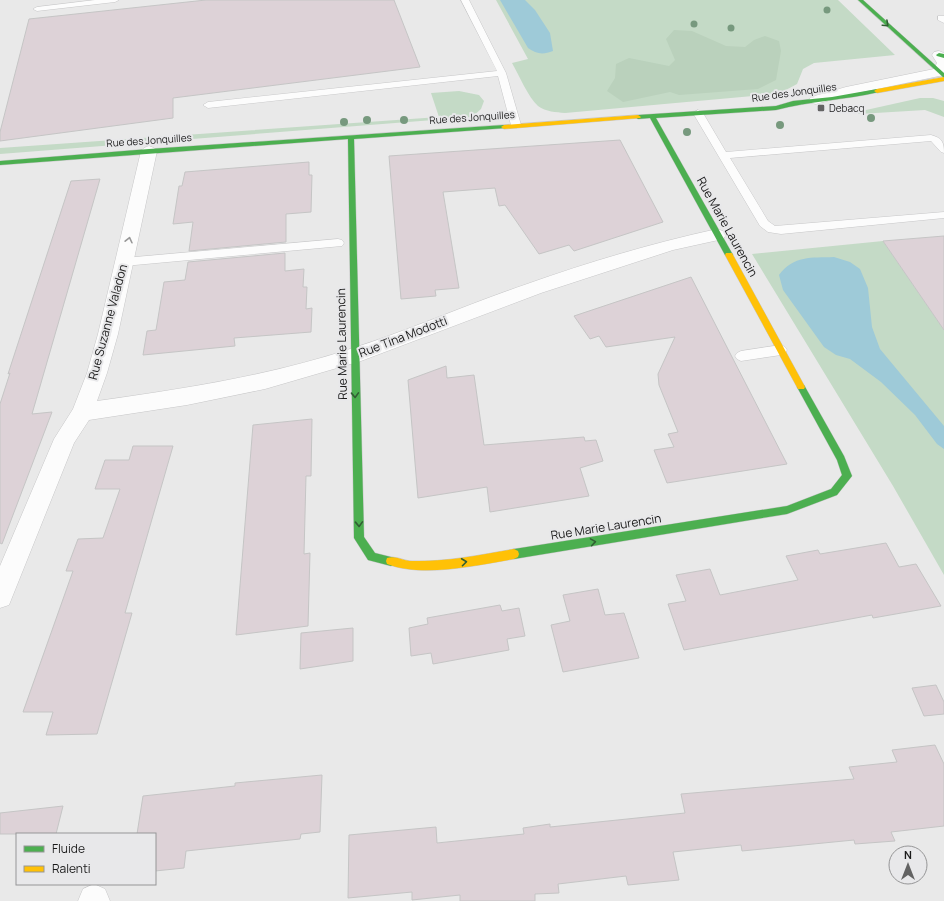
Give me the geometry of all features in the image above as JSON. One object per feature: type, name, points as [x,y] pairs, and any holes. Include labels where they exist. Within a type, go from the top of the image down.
[{"type":"street","points":[[860,0],[940,65]]},
{"type":"street","points":[[816,100],[866,86],[920,77],[940,65]]},
{"type":"street","points":[[793,103],[865,81],[940,65]]},
{"type":"street","name":"Rue des Jonquilles","points":[[0,164],[149,151],[776,108],[793,103],[816,100]]},
{"type":"street","name":"Rue Marie Laurencin","points":[[351,138],[354,356],[359,538],[372,557],[410,566],[462,563],[786,510],[834,492],[847,476],[840,459],[781,350],[652,116]]},
{"type":"street","name":"Rue Suzanne Valadon","points":[[0,596],[65,439],[82,412],[97,373],[108,334],[149,151]]},
{"type":"street","name":"Rue Tina Modotti","points":[[82,412],[187,397],[265,381],[354,356],[534,288],[671,245],[717,234]]},
{"type":"lane","points":[[37,9],[115,0]]},
{"type":"lane","points":[[465,0],[502,73],[516,125]]},
{"type":"lane","points":[[208,105],[502,73]]},
{"type":"lane","points":[[698,113],[764,223],[772,229],[781,230],[944,215]]},
{"type":"lane","points":[[724,155],[931,138],[935,139],[944,150]]},
{"type":"lane","points":[[124,262],[338,243]]},
{"type":"lane","points":[[741,356],[781,350]]},
{"type":"green space","points":[[496,0],[838,0],[895,55],[814,63],[803,69],[797,84],[784,91],[764,95],[565,113],[555,112],[548,111],[538,106],[527,92],[512,63],[528,59]]},
{"type":"green space","points":[[674,30],[692,31],[726,46],[745,47],[754,40],[765,36],[779,41],[781,51],[776,80],[758,89],[679,95],[670,92],[623,102],[607,91],[615,78],[616,64],[629,58],[669,66],[675,60],[666,39]]},
{"type":"green space","points":[[459,91],[479,95],[484,101],[481,109],[472,117],[0,154],[0,148],[439,117],[431,93]]},
{"type":"green space","points":[[920,98],[933,98],[944,101],[944,117],[925,110],[859,114],[857,112]]},
{"type":"green space","points":[[883,241],[944,330],[944,575],[893,486],[752,254]]},
{"type":"water","points":[[500,0],[525,0],[535,10],[550,33],[553,51],[540,53],[534,52],[528,48]]},
{"type":"water","points":[[834,257],[850,262],[860,269],[868,288],[872,327],[880,349],[944,426],[944,449],[937,444],[915,415],[881,382],[850,359],[836,355],[824,347],[783,290],[779,275],[791,264],[810,258]]},
{"type":"building","points":[[206,0],[394,0],[420,67],[173,98],[173,118],[0,141],[0,132],[29,19]]},
{"type":"building","points":[[620,140],[663,222],[574,251],[569,245],[539,254],[505,205],[499,206],[495,188],[443,192],[459,288],[435,290],[436,296],[401,299],[389,156]]},
{"type":"building","points":[[309,162],[309,175],[312,175],[311,212],[286,214],[286,242],[189,251],[193,222],[173,224],[179,186],[182,186],[185,172]]},
{"type":"building","points":[[100,179],[32,414],[52,412],[2,544],[0,543],[0,404],[10,373],[8,374],[71,181]]},
{"type":"building","points":[[944,236],[944,330],[883,241]]},
{"type":"building","points":[[285,253],[285,271],[304,269],[303,287],[307,287],[306,309],[312,308],[311,332],[234,338],[235,346],[143,355],[147,331],[156,330],[164,282],[185,280],[188,262]]},
{"type":"building","points":[[691,277],[787,464],[667,483],[654,450],[674,447],[668,434],[678,432],[659,385],[658,374],[675,337],[606,347],[599,336],[590,339],[574,316]]},
{"type":"building","points":[[446,366],[447,378],[474,375],[484,445],[584,437],[585,441],[596,440],[603,461],[580,468],[589,496],[490,512],[487,487],[418,498],[408,380]]},
{"type":"building","points":[[312,419],[311,476],[306,476],[304,554],[310,553],[308,626],[236,635],[253,425]]},
{"type":"building","points":[[133,446],[173,446],[125,613],[132,613],[97,734],[46,735],[53,712],[23,712],[73,571],[66,571],[78,539],[103,538],[120,489],[95,489],[105,460],[129,460]]},
{"type":"building","points":[[886,543],[899,567],[916,564],[941,606],[873,618],[872,615],[684,650],[668,604],[686,601],[676,575],[710,569],[720,595],[798,580],[786,556],[818,550],[820,554]]},
{"type":"building","points":[[598,589],[605,615],[624,613],[639,658],[563,672],[551,625],[570,621],[563,595]]},
{"type":"building","points":[[500,605],[502,611],[519,608],[525,636],[507,639],[509,650],[433,664],[431,653],[411,656],[409,628],[428,624],[427,618]]},
{"type":"building","points":[[353,628],[353,661],[300,669],[301,633]]},
{"type":"building","points":[[936,685],[944,702],[944,714],[924,716],[912,688]]},
{"type":"building","points":[[935,745],[944,764],[944,826],[891,832],[895,841],[855,844],[854,840],[742,851],[741,845],[673,852],[679,880],[628,885],[626,876],[558,884],[559,893],[535,894],[535,901],[460,901],[460,895],[412,900],[412,892],[348,898],[349,835],[436,827],[437,843],[524,834],[523,828],[550,824],[550,827],[685,813],[681,794],[854,779],[849,767],[897,762],[892,750]]},
{"type":"building","points":[[322,775],[320,832],[301,834],[300,839],[186,851],[184,868],[156,871],[156,833],[137,833],[143,796],[235,786],[235,783]]},
{"type":"building","points":[[63,806],[56,833],[0,834],[0,813]]},
{"type":"traffic: fast","points":[[860,0],[944,76]]},
{"type":"traffic: fast","points":[[939,55],[944,56]]},
{"type":"traffic: fast","points":[[638,117],[776,108],[793,103],[832,99],[877,91]]},
{"type":"traffic: fast","points":[[652,116],[729,255]]},
{"type":"traffic: fast","points":[[0,163],[149,151],[504,127]]},
{"type":"traffic: fast","points":[[351,138],[359,538],[372,557],[391,561]]},
{"type":"traffic: fast","points":[[514,554],[787,510],[834,492],[847,476],[841,459],[801,387]]},
{"type":"traffic: slow","points":[[877,91],[944,79]]},
{"type":"traffic: slow","points":[[504,127],[638,117]]},
{"type":"traffic: slow","points":[[729,255],[801,387]]},
{"type":"traffic: slow","points":[[391,561],[410,566],[462,563],[514,554]]},
{"type":"place","name":"Debacq","points":[[821,108]]}]
